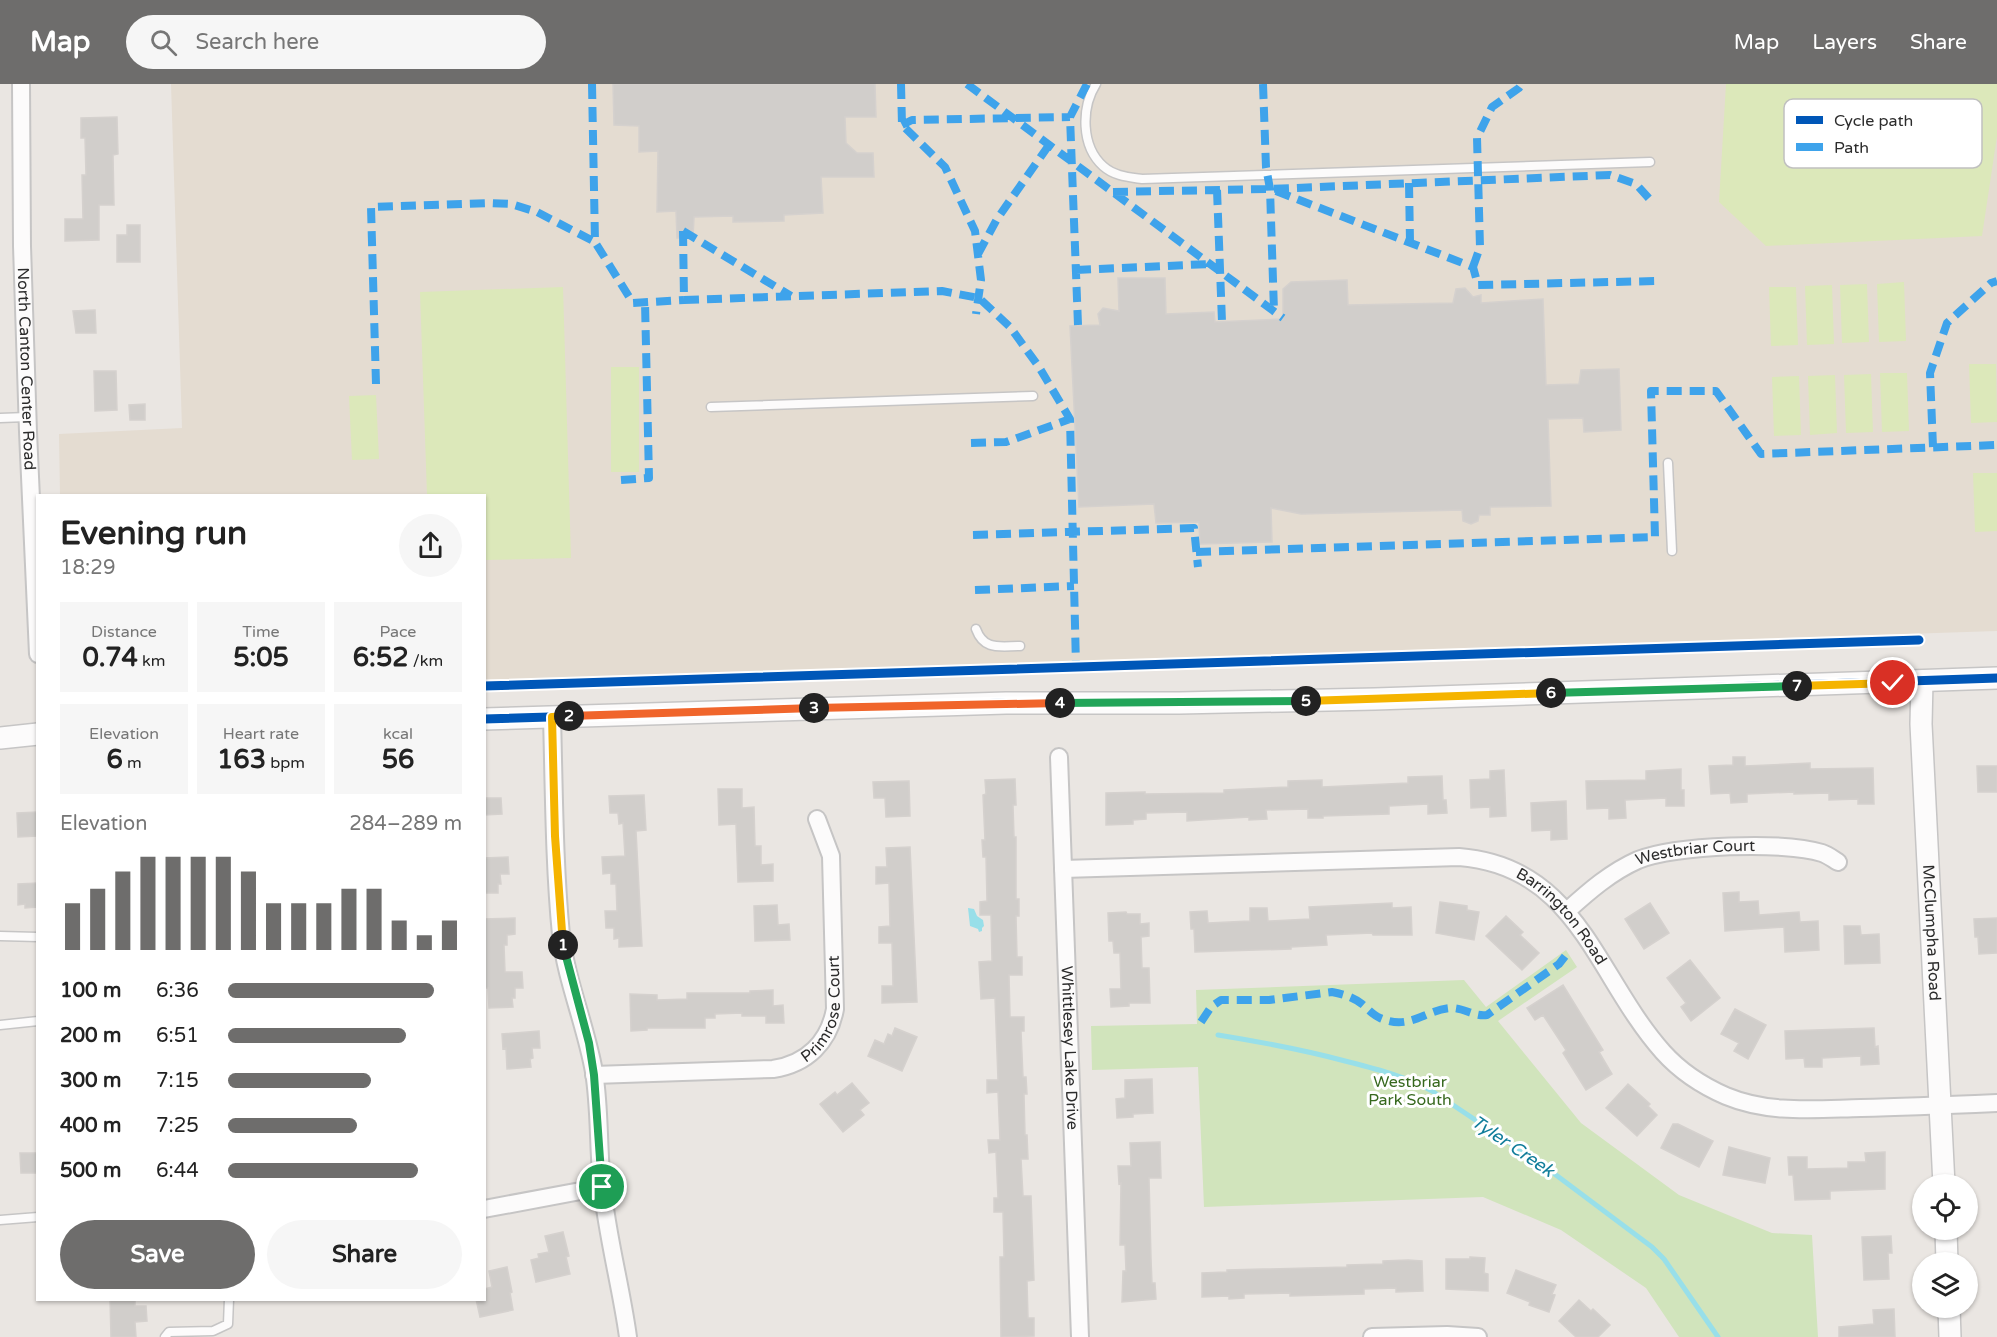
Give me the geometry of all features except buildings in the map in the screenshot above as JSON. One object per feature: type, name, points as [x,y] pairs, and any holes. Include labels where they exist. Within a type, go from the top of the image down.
[{"type":"street","name":"North Canton Center Road","points":[[21,84],[22,246],[36,611]]},
{"type":"street","points":[[486,719],[1006,703],[1364,700],[1997,678]]},
{"type":"street","name":"McClumpha Road","points":[[1922,681],[1922,724],[1944,1174]]},
{"type":"street","points":[[552,717],[555,836],[561,937],[589,1043],[594,1075],[602,1187],[628,1337]]},
{"type":"street","points":[[0,738],[36,734]]},
{"type":"street","name":"Whittlesey Lake Drive","points":[[1059,758],[1080,1337]]},
{"type":"street","name":"Primrose Court","points":[[594,1075],[773,1069],[794,1064],[818,1047],[832,1023],[835,1009],[831,856],[817,819]]},
{"type":"street","name":"Westbriar Court","points":[[1566,911],[1587,892],[1623,868],[1639,860],[1668,851],[1761,846],[1797,848],[1824,854],[1838,862]]},
{"type":"street","name":"Barrington Road","points":[[1063,869],[1426,858],[1478,858],[1494,862],[1520,873],[1549,892],[1566,911],[1645,1029],[1664,1053],[1691,1076],[1712,1089],[1750,1104],[1786,1110],[1997,1103]]},
{"type":"street","points":[[486,1209],[602,1187]]},
{"type":"street","points":[[1949,1318],[1950,1337]]},
{"type":"street","points":[[1372,1337],[1448,1335],[1478,1337]]},
{"type":"lane","points":[[1096,84],[1091,91],[1085,131],[1091,150],[1103,166],[1119,176],[1142,179],[1650,162]]},
{"type":"lane","points":[[711,407],[1033,396]]},
{"type":"lane","points":[[0,418],[27,417]]},
{"type":"lane","points":[[1668,463],[1672,551]]},
{"type":"lane","points":[[976,629],[980,639],[987,645],[1020,646]]},
{"type":"lane","points":[[0,936],[36,937]]},
{"type":"lane","points":[[0,1025],[36,1021]]},
{"type":"lane","points":[[0,1220],[36,1218]]},
{"type":"lane","points":[[165,1337],[169,1332],[213,1331],[228,1324],[229,1301]]},
{"type":"shaded area","points":[[171,84],[1997,84],[1997,631],[486,681],[486,494],[60,494],[59,434],[182,428]]},
{"type":"green space","points":[[1726,84],[1997,84],[1997,136],[1982,236],[1766,246],[1719,202]]},
{"type":"green space","points":[[1904,282],[1906,341],[1879,342],[1877,284]]},
{"type":"green space","points":[[1867,284],[1869,342],[1842,343],[1840,285]]},
{"type":"green space","points":[[1832,285],[1834,344],[1807,345],[1805,286]]},
{"type":"green space","points":[[563,287],[571,558],[486,560],[486,494],[427,494],[420,292]]},
{"type":"green space","points":[[1769,287],[1796,287],[1798,345],[1771,346]]},
{"type":"green space","points":[[1969,364],[1996,364],[1997,422],[1971,423]]},
{"type":"green space","points":[[611,367],[639,367],[639,472],[611,472]]},
{"type":"green space","points":[[1880,373],[1907,373],[1909,431],[1882,432]]},
{"type":"green space","points":[[1871,374],[1873,432],[1846,433],[1844,375]]},
{"type":"green space","points":[[1835,375],[1837,433],[1810,435],[1808,376]]},
{"type":"green space","points":[[1799,376],[1801,435],[1774,436],[1772,377]]},
{"type":"green space","points":[[376,395],[379,459],[352,460],[349,396]]},
{"type":"green space","points":[[1973,473],[1997,473],[1997,531],[1975,532]]},
{"type":"green space","name":"Westbriar Park South","points":[[1566,950],[1577,967],[1498,1021],[1581,1123],[1679,1195],[1772,1233],[1812,1235],[1818,1337],[1679,1337],[1646,1288],[1561,1230],[1483,1197],[1204,1207],[1198,1067],[1092,1070],[1091,1026],[1197,1024],[1196,990],[1464,980],[1486,1007]]},
{"type":"water","points":[[968,908],[974,909],[977,916],[983,920],[982,931],[979,932],[978,929],[970,926]]},
{"type":"waterway","name":"Tyler Creek","points":[[1218,1035],[1266,1043],[1357,1064],[1401,1077],[1432,1091],[1540,1163],[1652,1247],[1664,1259],[1718,1337]]},
{"type":"marked path","points":[[592,84],[595,242],[633,303],[684,300]]},
{"type":"marked path","points":[[901,84],[902,125],[945,167],[975,231],[981,280],[976,314]]},
{"type":"marked path","points":[[967,84],[1283,318]]},
{"type":"marked path","points":[[1078,325],[1070,117],[1087,84]]},
{"type":"marked path","points":[[1263,84],[1266,167],[1270,189],[1274,311]]},
{"type":"marked path","points":[[1473,267],[1480,247],[1477,138],[1492,107],[1522,84]]},
{"type":"marked path","points":[[902,125],[912,120],[1070,117]]},
{"type":"marked path","points":[[978,254],[997,219],[1049,145]]},
{"type":"marked path","points":[[1113,192],[1270,189],[1610,175],[1636,184],[1653,203]]},
{"type":"marked path","points":[[1409,183],[1410,242]]},
{"type":"marked path","points":[[1217,190],[1222,322]]},
{"type":"marked path","points":[[1276,191],[1473,267],[1478,285],[1657,281]]},
{"type":"marked path","points":[[376,384],[371,207],[511,204],[537,212],[595,242]]},
{"type":"marked path","points":[[683,231],[684,300],[942,291],[979,298],[1010,327],[1039,367],[1070,419],[1076,666]]},
{"type":"marked path","points":[[683,231],[791,296]]},
{"type":"marked path","points":[[1076,270],[1210,264]]},
{"type":"marked path","points":[[1933,447],[1930,373],[1947,323],[1991,283],[1997,281]]},
{"type":"marked path","points":[[621,480],[649,478],[645,302]]},
{"type":"marked path","points":[[1196,552],[1655,537],[1651,391],[1716,391],[1761,454],[1997,445]]},
{"type":"marked path","points":[[971,443],[1006,442],[1070,419]]},
{"type":"marked path","points":[[973,535],[1194,528],[1198,567]]},
{"type":"marked path","points":[[975,590],[1074,586]]},
{"type":"marked path","points":[[1201,1022],[1211,1007],[1221,1000],[1269,1000],[1332,992],[1355,999],[1377,1017],[1391,1021],[1409,1021],[1451,1008],[1487,1015],[1559,964],[1570,950]]},
{"type":"cycle path","points":[[486,686],[1919,640]]},
{"type":"cycle path","points":[[486,719],[1006,703],[1179,703],[1375,699],[1997,678]]},
{"type":"route","points":[[602,1187],[598,1149],[597,1098],[589,1043],[561,937],[555,836],[552,717],[1006,703],[1179,703],[1375,699],[1893,683]]}]
